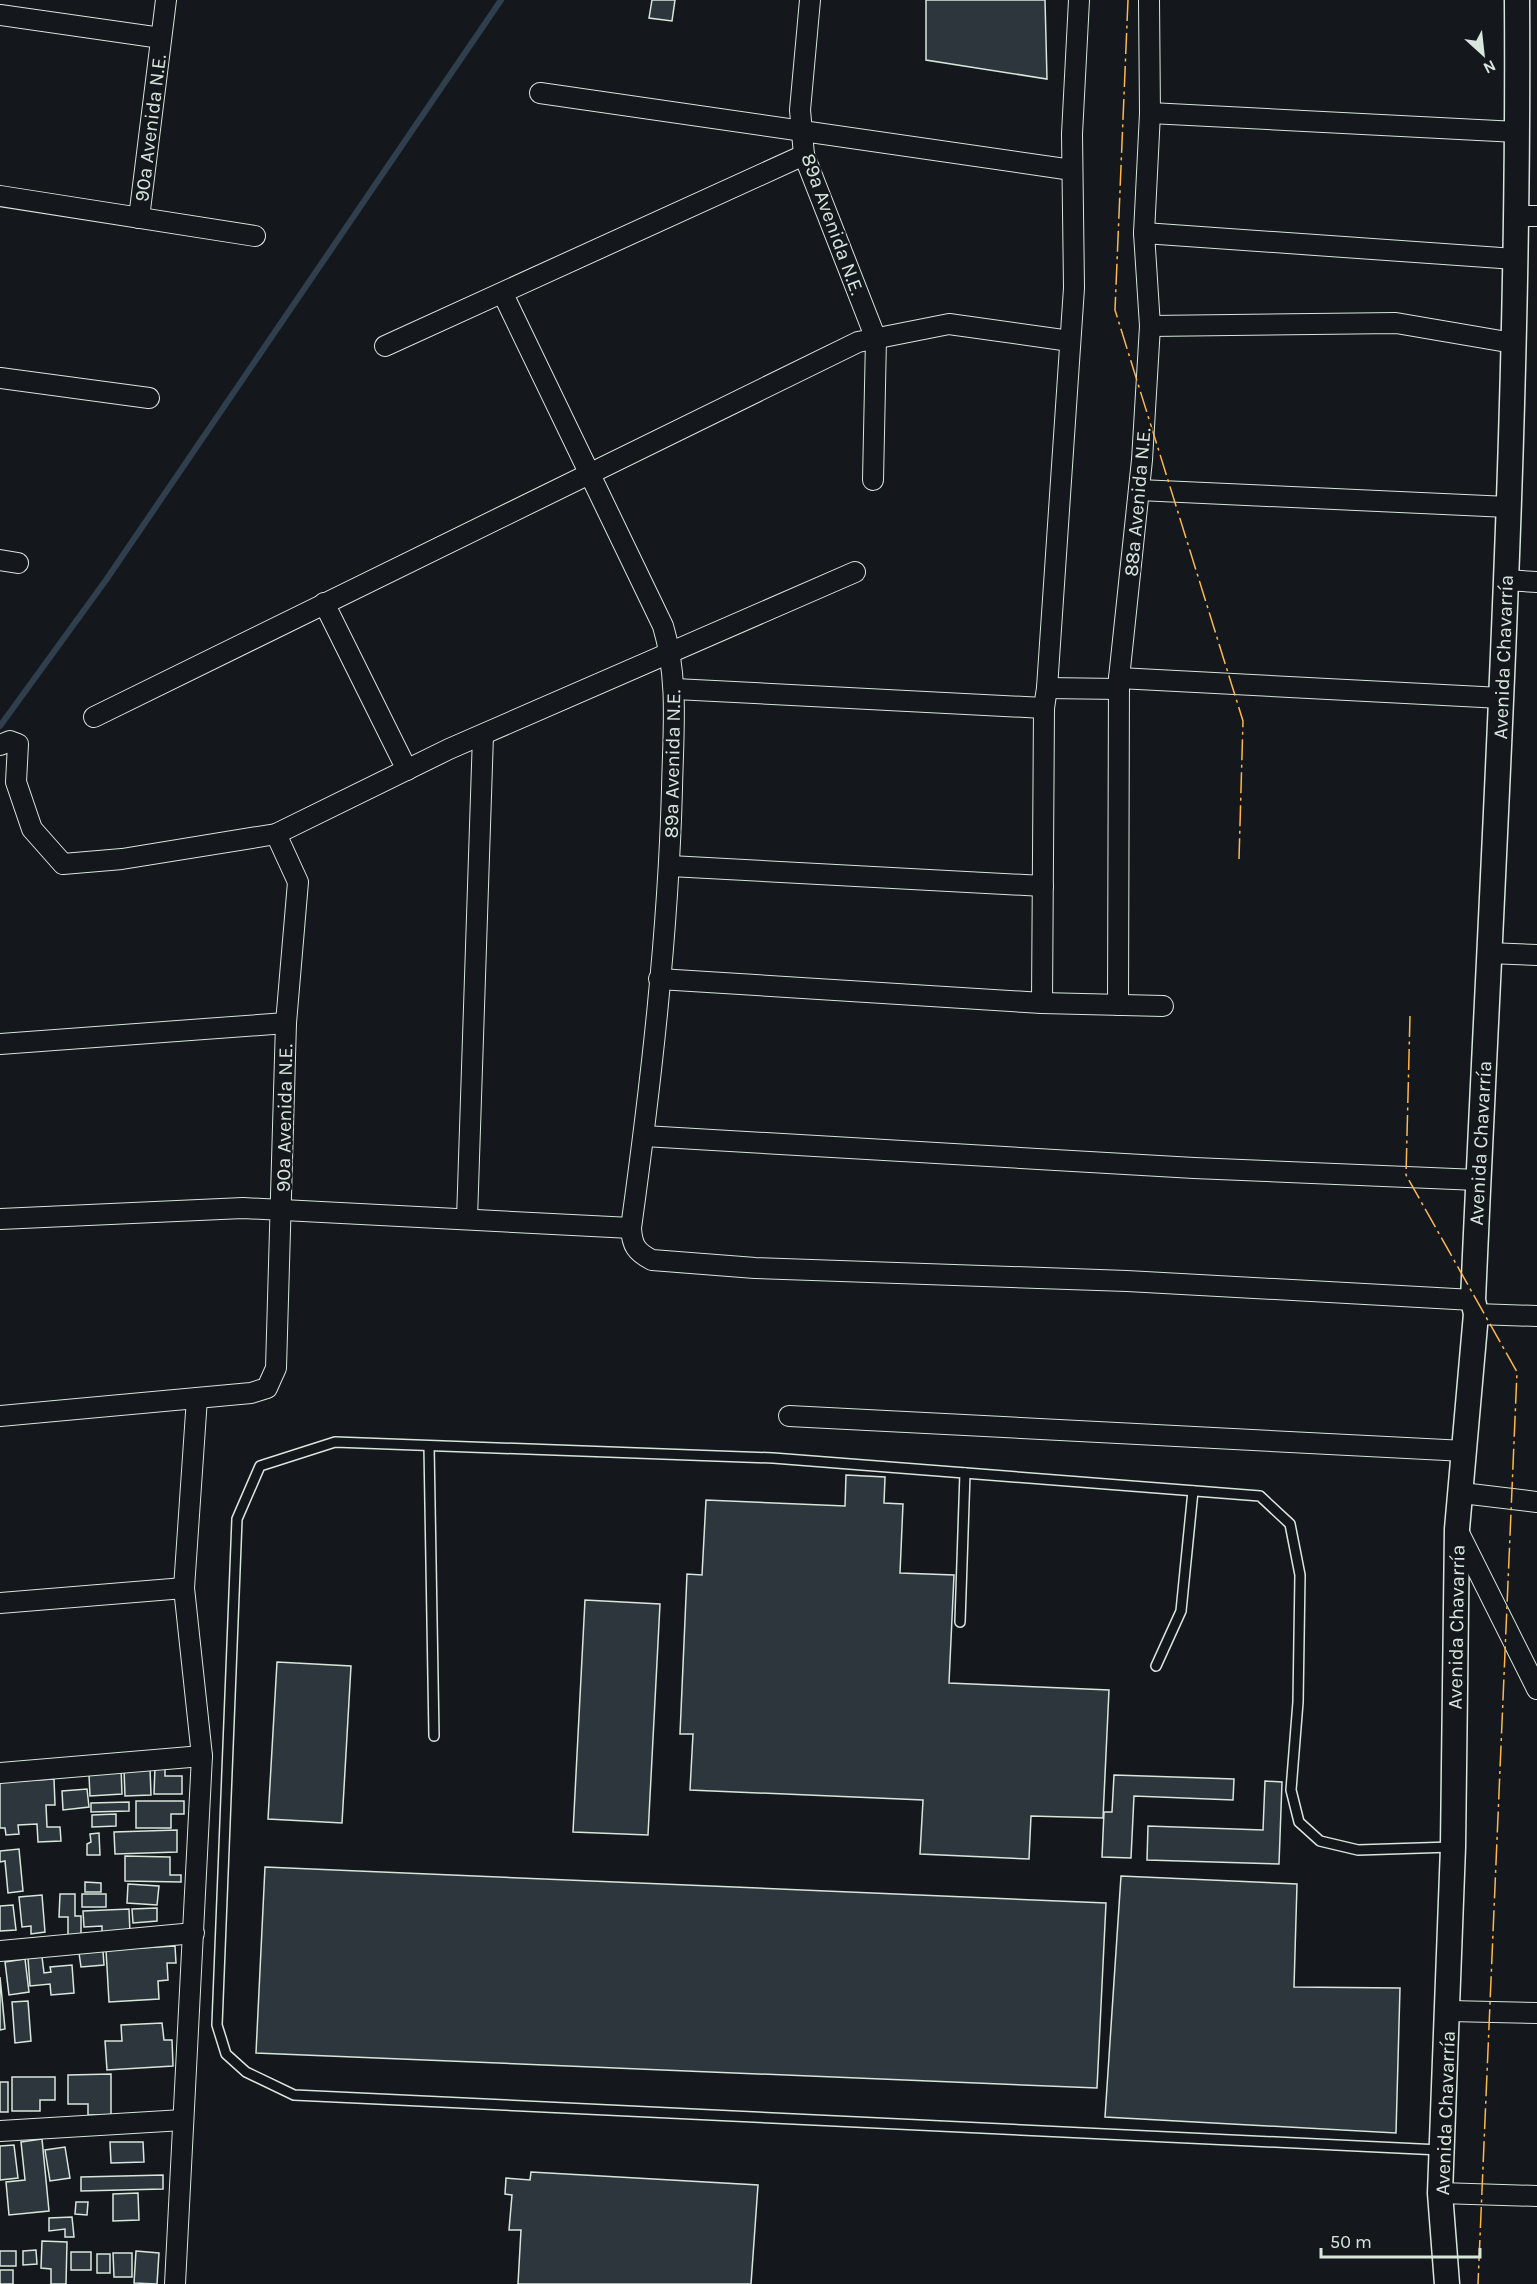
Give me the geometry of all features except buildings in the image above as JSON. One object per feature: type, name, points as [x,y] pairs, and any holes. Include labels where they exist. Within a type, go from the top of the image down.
[{"type":"street","name":"90a Avenida N.E.","points":[[139,218],[166,0]]},
{"type":"street","name":"89a Avenida N.E.","points":[[810,0],[800,110],[804,155],[876,339]]},
{"type":"street","points":[[1042,1003],[1044,708],[1074,288],[1072,170],[1079,0]]},
{"type":"street","name":"88a Avenida N.E.","points":[[1118,1005],[1119,684],[1139,490],[1150,326],[1144,233],[1150,113],[1149,0]]},
{"type":"street","name":"Avenida Chavarría","points":[[1447,2284],[1440,2193],[1449,2011],[1457,1529],[1462,1493],[1474,1307],[1488,953],[1499,783],[1515,259],[1527,216],[1517,132],[1517,0]]},
{"type":"street","points":[[0,15],[161,38]]},
{"type":"street","points":[[540,93],[1072,170]]},
{"type":"street","points":[[1150,113],[1517,132]]},
{"type":"street","points":[[386,346],[804,155]]},
{"type":"street","points":[[0,196],[255,236]]},
{"type":"street","points":[[1144,233],[1515,259]]},
{"type":"street","name":"89a Avenida N.E.","points":[[503,294],[591,472],[663,626],[671,653],[675,689],[670,866],[644,1136],[631,1228],[632,1243],[639,1254],[652,1260],[755,1268],[1126,1281],[1474,1307]]},
{"type":"street","points":[[1150,326],[1396,323],[1513,343]]},
{"type":"street","points":[[94,717],[858,342],[949,324],[1070,341]]},
{"type":"street","points":[[873,480],[876,339]]},
{"type":"street","points":[[0,378],[149,398]]},
{"type":"street","points":[[1139,490],[1508,507]]},
{"type":"street","points":[[5,743],[18,744],[16,782],[32,829],[63,864],[122,859],[276,834],[483,735],[855,572]]},
{"type":"street","points":[[1505,580],[1537,582]]},
{"type":"street","points":[[324,603],[407,770]]},
{"type":"street","points":[[1047,688],[1119,684],[1501,698]]},
{"type":"street","points":[[675,689],[1044,708]]},
{"type":"street","points":[[467,1219],[483,735]]},
{"type":"street","name":"90a Avenida N.E.","points":[[197,1398],[251,1393],[267,1388],[276,1368],[286,1023],[298,882],[276,834]]},
{"type":"street","points":[[670,866],[1043,886]]},
{"type":"street","points":[[1488,953],[1537,955]]},
{"type":"street","points":[[659,978],[1042,1003],[1163,1006]]},
{"type":"street","points":[[0,1044],[286,1023]]},
{"type":"street","points":[[644,1136],[1194,1168],[1478,1180]]},
{"type":"street","points":[[0,1219],[243,1208],[631,1228]]},
{"type":"street","points":[[1474,1307],[1537,1316]]},
{"type":"street","points":[[0,1416],[197,1398],[184,1588],[202,1756],[175,2284]]},
{"type":"street","points":[[789,1416],[1465,1451]]},
{"type":"street","points":[[1462,1493],[1537,1502]]},
{"type":"street","points":[[1457,1529],[1537,1689]]},
{"type":"street","points":[[0,1603],[184,1588]]},
{"type":"street","points":[[0,1773],[202,1756]]},
{"type":"street","points":[[0,1951],[194,1933]]},
{"type":"street","points":[[1449,2011],[1537,2013]]},
{"type":"street","points":[[0,2131],[183,2120]]},
{"type":"street","points":[[1440,2193],[1537,2196]]},
{"type":"lane","points":[[1443,2150],[294,2095],[246,2072],[225,2054],[217,2025],[237,1519],[260,1466],[335,1442],[773,1458],[1260,1496],[1290,1524],[1300,1575],[1298,1702],[1291,1790],[1299,1822],[1320,1840],[1358,1850],[1453,1847]]},
{"type":"lane","points":[[429,1446],[434,1736]]},
{"type":"lane","points":[[960,1622],[965,1473]]},
{"type":"lane","points":[[1156,1666],[1182,1611],[1193,1491]]},
{"type":"waterway","points":[[0,726],[106,580],[501,0]]},
{"type":"power","points":[[1128,0],[1115,310],[1243,721],[1239,859]]},
{"type":"power","points":[[1410,1016],[1406,1175],[1517,1372],[1478,2284]]}]
